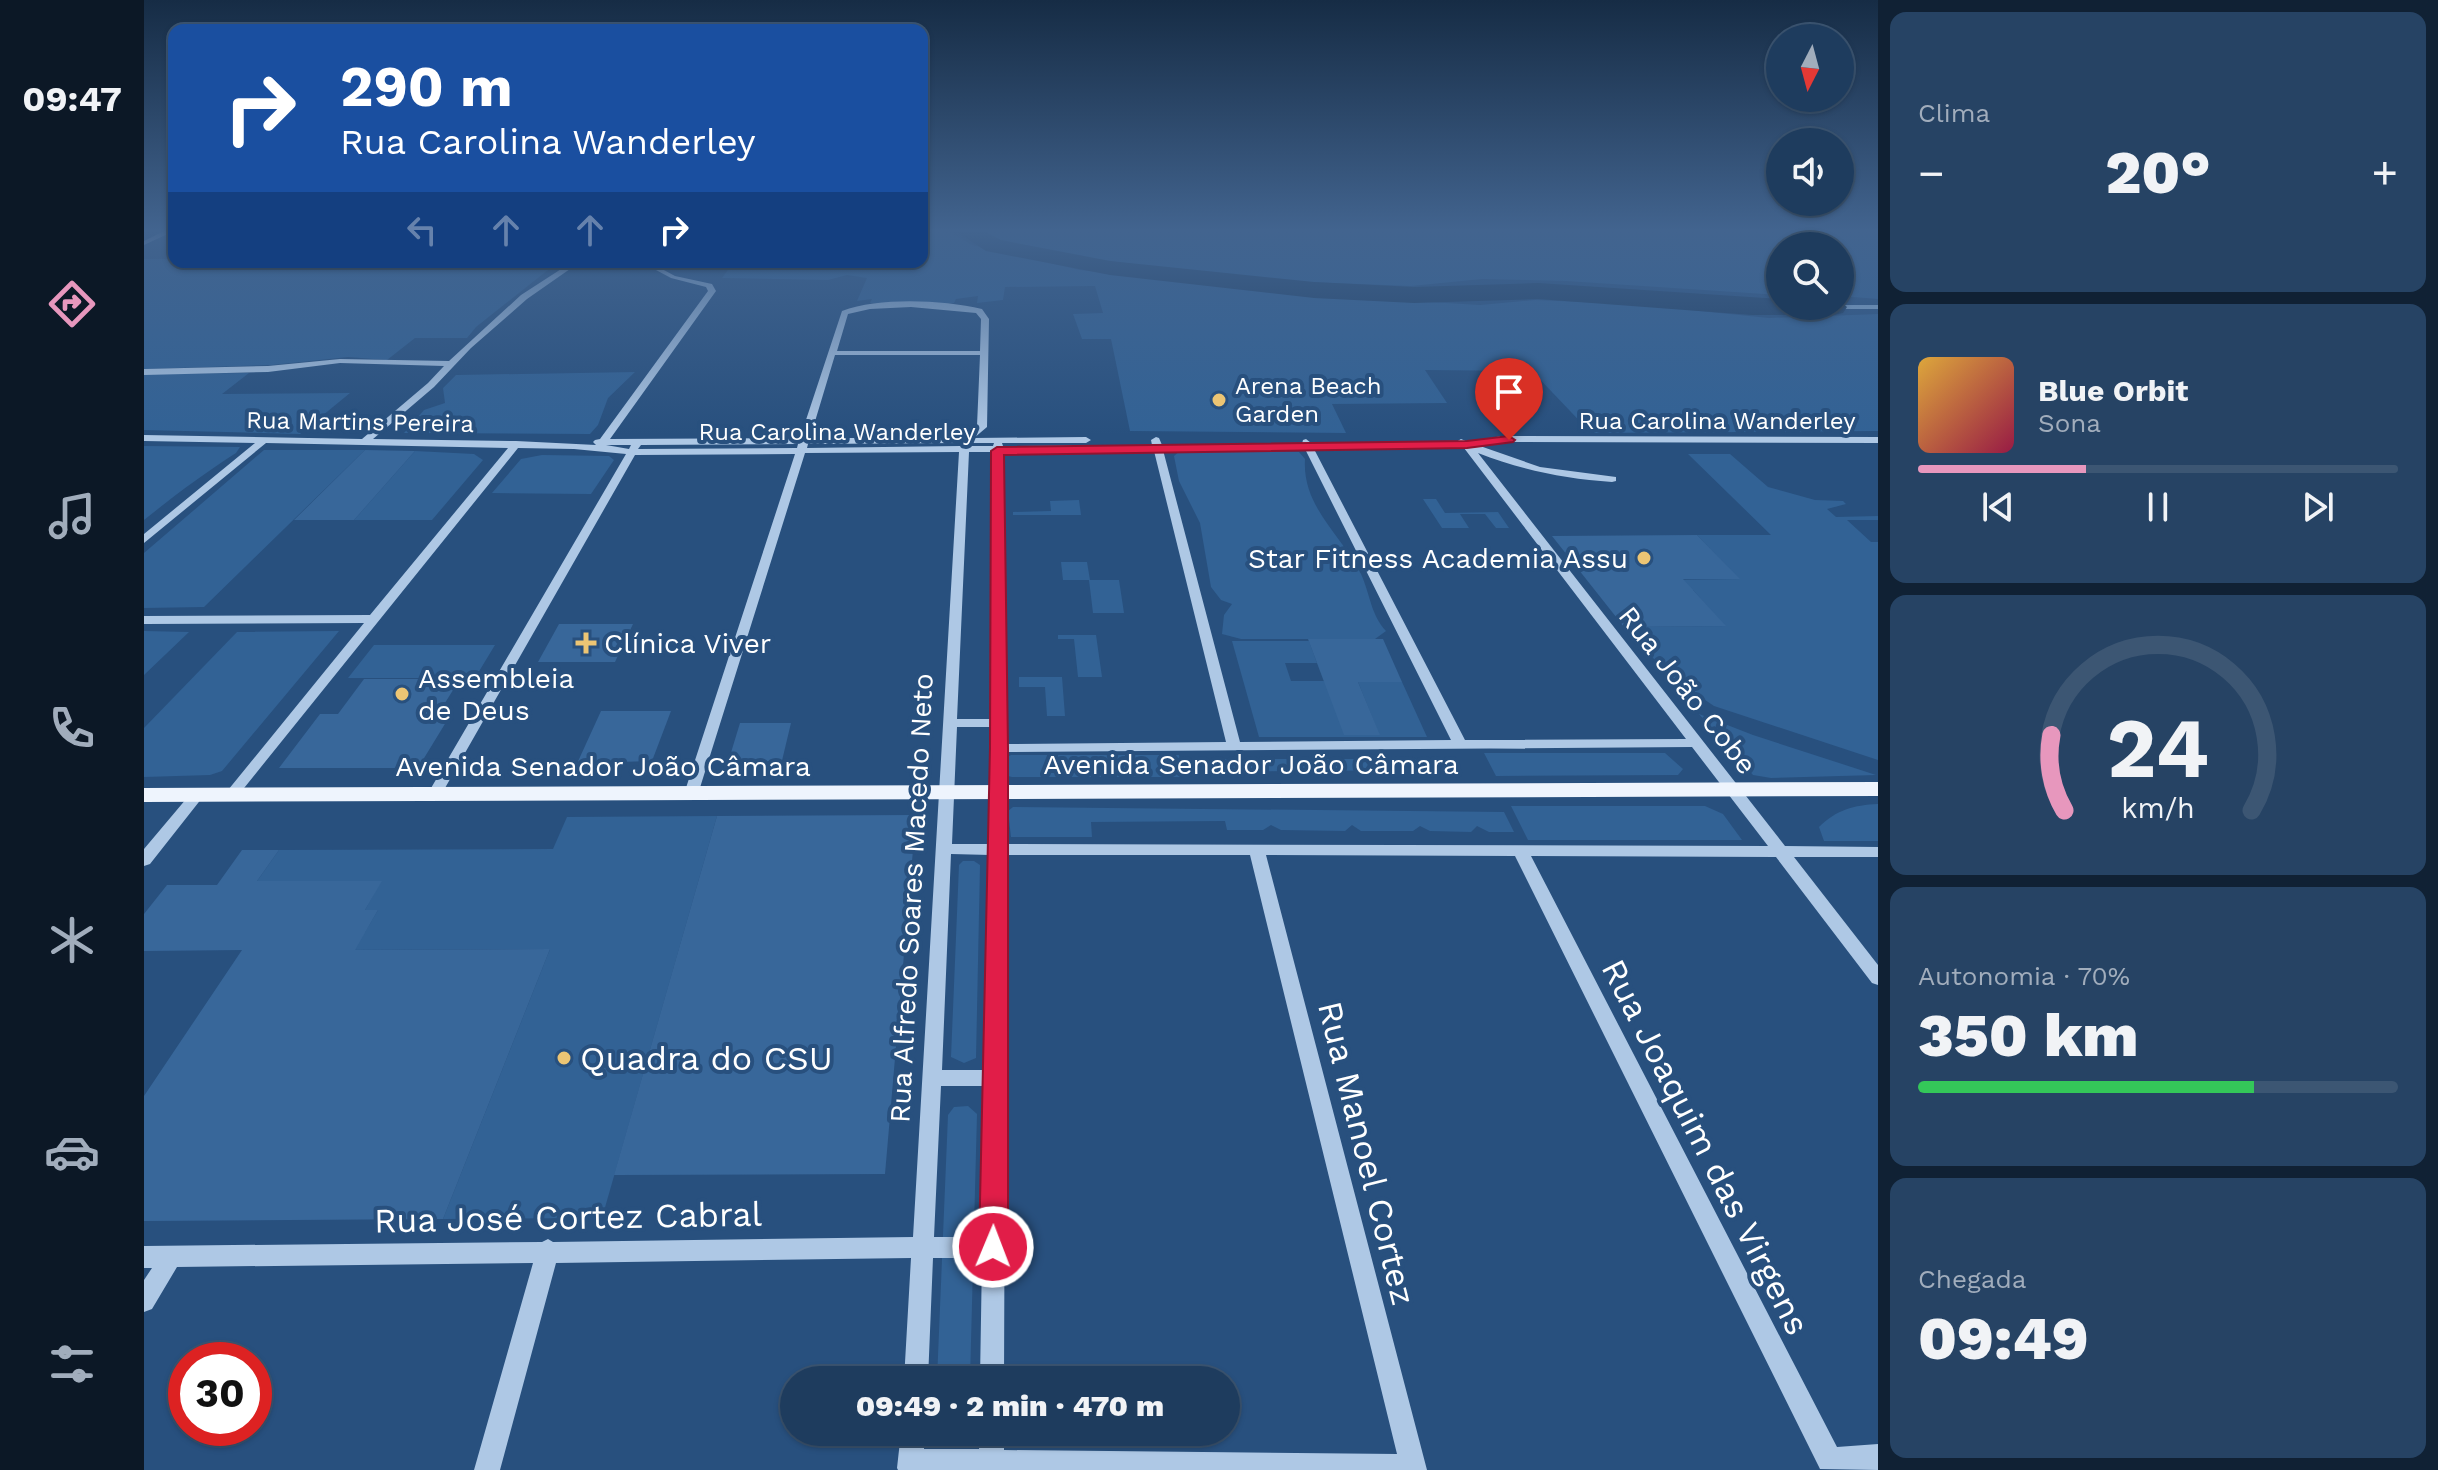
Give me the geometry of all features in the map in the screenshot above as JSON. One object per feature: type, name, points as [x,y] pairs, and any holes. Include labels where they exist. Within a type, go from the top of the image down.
[{"type":"main road","name":"Avenida Senador João Câmara","points":[[144,795],[1878,789]]},
{"type":"street","points":[[364,442],[431,385],[523,298]]},
{"type":"street","points":[[600,446],[707,298]]},
{"type":"street","points":[[691,794],[845,313],[863,307],[960,307],[979,311],[985,319],[982,427],[965,446]]},
{"type":"street","points":[[833,353],[985,353]]},
{"type":"street","points":[[144,372],[268,369],[340,361],[450,364]]},
{"type":"street","points":[[982,427],[998,446],[999,748],[992,1366]]},
{"type":"street","name":"Rua Martins Pereira","points":[[144,438],[600,446]]},
{"type":"street","name":"Rua Carolina Wanderley","points":[[600,446],[998,446],[1453,438],[1878,440]]},
{"type":"street","name":"Rua João Cobe","points":[[1453,438],[1467,445],[1878,978]]},
{"type":"street","points":[[144,540],[264,440]]},
{"type":"street","name":"Rua Carolina Wanderley","points":[[1306,442],[1467,445],[1509,440]]},
{"type":"street","points":[[1306,442],[1460,744]]},
{"type":"street","points":[[231,795],[516,444]]},
{"type":"street","points":[[1157,444],[1234,746]]},
{"type":"street","points":[[1467,445],[1501,459],[1567,477],[1612,479]]},
{"type":"street","name":"Rua Alfredo Soares Macedo Neto","points":[[917,1366],[965,446]]},
{"type":"street","points":[[434,795],[635,447]]},
{"type":"street","points":[[144,620],[374,619]]},
{"type":"street","points":[[951,723],[999,723]]},
{"type":"street","name":"Avenida Senador João Câmara","points":[[999,748],[1695,743]]},
{"type":"street","points":[[144,860],[197,795]]},
{"type":"street","points":[[945,849],[1878,852]]},
{"type":"street","name":"Rua Manoel Cortez","points":[[1257,851],[1414,1469]]},
{"type":"street","name":"Rua Joaquim das Virgens","points":[[1521,853],[1832,1465]]},
{"type":"street","points":[[932,1078],[995,1078]]},
{"type":"street","name":"Rua José Cortez Cabral","points":[[144,1257],[993,1247]]},
{"type":"street","points":[[487,1470],[548,1250]]},
{"type":"street","points":[[144,1301],[170,1258]]},
{"type":"street","points":[[912,1446],[911,1466],[1414,1469]]},
{"type":"street","points":[[991,1467],[992,1446]]},
{"type":"street","points":[[1832,1465],[1878,1457]]},
{"type":"shaded area","points":[[144,298],[513,298],[467,338],[415,338],[387,360],[348,357],[272,365],[144,369]]},
{"type":"shaded area","points":[[858,298],[966,298],[956,299],[954,303],[870,303],[872,299],[857,301]]},
{"type":"shaded area","points":[[978,298],[1003,298],[977,303]]},
{"type":"shaded area","points":[[1098,298],[1356,298],[1480,305],[1535,300],[1629,304],[1766,320],[1854,320],[1854,315],[1878,314],[1878,431],[1591,433],[1532,371],[1425,370],[1447,403],[1332,404],[1346,433],[1130,431],[1111,339],[1082,339],[1073,314],[1103,313]]},
{"type":"shaded area","points":[[635,372],[608,398],[598,425],[590,434],[404,433],[424,410],[445,403],[443,388],[456,375]]},
{"type":"shaded area","points":[[249,373],[222,394],[350,393],[300,434],[144,430],[144,374]]},
{"type":"shaded area","points":[[144,446],[240,447],[144,520]]},
{"type":"shaded area","points":[[264,450],[365,450],[204,607],[144,608],[144,553]]},
{"type":"shaded area","points":[[415,451],[474,454],[483,460],[432,520],[354,520]]},
{"type":"shaded area","points":[[1180,451],[1299,452],[1305,459],[1306,476],[1316,506],[1361,574],[1374,611],[1386,631],[1375,639],[1241,639],[1222,634],[1224,615],[1232,604],[1221,600],[1211,587],[1200,523],[1179,481],[1174,456]]},
{"type":"shaded area","points":[[1688,454],[1730,454],[1768,487],[1815,500],[1843,501],[1846,504],[1827,509],[1836,517],[1878,516],[1878,520],[1847,520],[1871,542],[1878,542],[1878,760],[1714,706],[1671,677],[1624,627],[1725,626],[1693,590],[1668,590],[1659,580],[1739,579],[1697,535],[1771,535]]},
{"type":"shaded area","points":[[542,455],[609,456],[614,460],[591,494],[492,493],[521,459]]},
{"type":"shaded area","points":[[1423,499],[1436,499],[1445,513],[1498,512],[1509,528],[1496,528],[1485,514],[1460,514],[1469,528],[1442,528]]},
{"type":"shaded area","points":[[1079,500],[1081,515],[1013,515],[1013,512],[1051,511],[1050,501]]},
{"type":"shaded area","points":[[1061,562],[1087,562],[1090,580],[1119,580],[1124,613],[1093,613],[1089,580],[1063,580]]},
{"type":"shaded area","points":[[144,631],[189,632],[144,675]]},
{"type":"shaded area","points":[[339,631],[222,771],[210,775],[144,777],[144,728],[237,632]]},
{"type":"shaded area","points":[[1058,635],[1096,635],[1102,677],[1078,677],[1074,639],[1058,639]]},
{"type":"shaded area","points":[[1232,641],[1309,641],[1317,663],[1285,663],[1291,681],[1324,681],[1379,734],[1358,682],[1402,682],[1427,737],[1259,737]]},
{"type":"shaded area","points":[[374,645],[495,645],[475,678],[348,678]]},
{"type":"shaded area","points":[[1019,677],[1062,677],[1065,716],[1047,716],[1045,687],[1019,687]]},
{"type":"shaded area","points":[[1699,714],[1876,775],[1771,778],[1753,775]]},
{"type":"shaded area","points":[[1484,753],[1665,753],[1683,769],[1678,775],[1496,776]]},
{"type":"shaded area","points":[[1179,755],[1183,777],[1012,777],[1008,776],[1007,757]]},
{"type":"shaded area","points":[[1201,759],[1210,764],[1218,759],[1288,759],[1298,764],[1305,759],[1379,759],[1389,763],[1394,759],[1421,759],[1426,770],[1193,772],[1191,760]]},
{"type":"shaded area","points":[[1878,804],[1878,841],[1824,841],[1819,827],[1832,816],[1853,807]]},
{"type":"shaded area","points":[[1511,806],[1705,806],[1723,814],[1742,840],[1528,840]]},
{"type":"shaded area","points":[[1013,807],[1504,812],[1514,832],[1489,832],[1477,826],[1471,832],[1430,831],[1420,826],[1413,831],[1361,831],[1352,825],[1345,831],[1281,830],[1271,825],[1263,830],[1227,830],[1225,821],[1091,822],[1092,837],[1011,837],[1008,811]]},
{"type":"shaded area","points":[[717,816],[602,1218],[443,1219],[550,949],[336,950],[347,933],[365,932],[378,910],[365,910],[381,881],[257,881],[279,850],[553,849],[567,817]]},
{"type":"shaded area","points":[[963,861],[974,861],[980,865],[976,1058],[964,1063],[951,1057],[959,865]]},
{"type":"shaded area","points":[[968,1106],[977,1114],[970,1366],[938,1366],[948,1115],[954,1107]]},
{"type":"building","points":[[365,450],[415,451],[354,520],[294,520]]},
{"type":"building","points":[[1697,535],[1740,579],[1683,579],[1726,626],[1624,627],[1552,536]]},
{"type":"building","name":"Clínica Viver","points":[[559,624],[633,624],[615,662],[538,662]]},
{"type":"building","points":[[1308,639],[1383,639],[1402,682],[1358,682],[1380,735],[1344,735]]},
{"type":"building","points":[[364,679],[460,679],[438,714],[451,714],[418,768],[279,768],[320,714],[338,714]]},
{"type":"building","points":[[601,711],[671,711],[652,761],[619,762],[617,768],[575,768]]},
{"type":"building","points":[[740,723],[791,723],[780,769],[726,769]]},
{"type":"building","points":[[916,815],[885,1174],[614,1175],[717,816]]},
{"type":"building","points":[[242,850],[279,850],[257,881],[382,881],[365,910],[378,910],[355,950],[550,949],[443,1219],[144,1221],[144,1096],[242,950],[144,951],[144,914],[167,885],[217,885]]},
{"type":"waterway","points":[[1626,298],[1766,307]]},
{"type":"waterway","points":[[1854,307],[1878,307]]},
{"type":"place","name":"Arena Beach Garden","points":[[1219,400]]},
{"type":"place","name":"Star Fitness Academia Assu","points":[[1644,558]]},
{"type":"place","name":"Clínica Viver","points":[[586,643]]},
{"type":"place","name":"Assembleia de Deus","points":[[402,694]]},
{"type":"place","name":"Quadra do CSU","points":[[564,1058]]},
{"type":"route","points":[[993,1247],[999,748],[997,451],[1467,445],[1509,440]]}]
